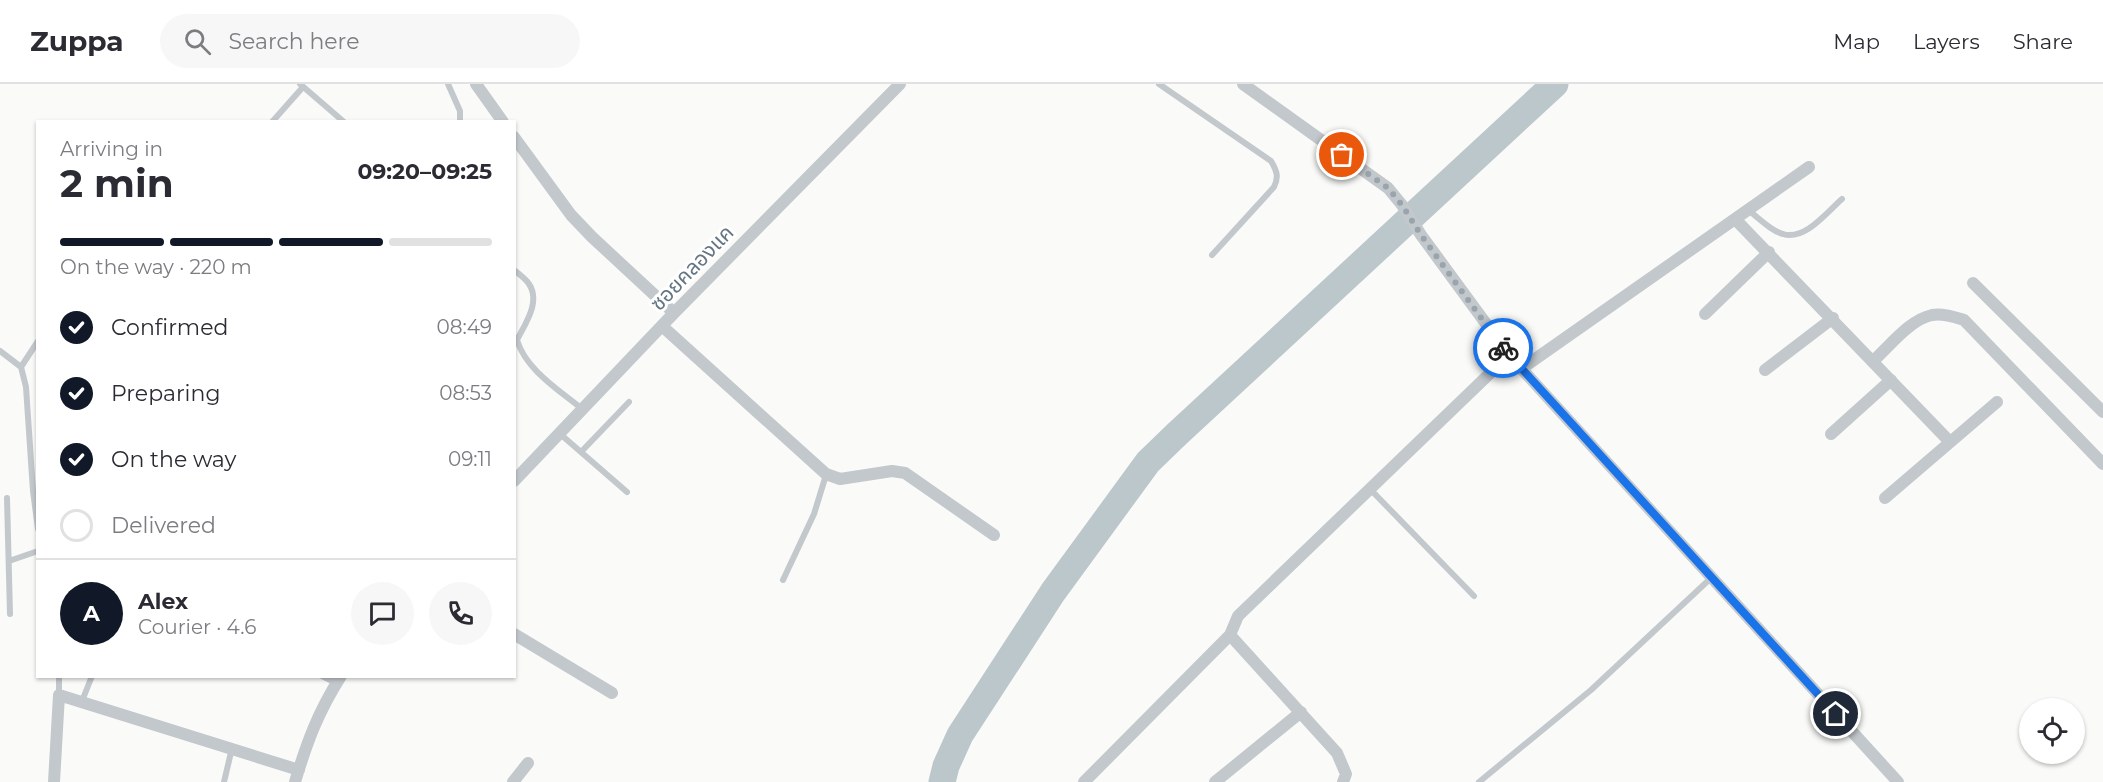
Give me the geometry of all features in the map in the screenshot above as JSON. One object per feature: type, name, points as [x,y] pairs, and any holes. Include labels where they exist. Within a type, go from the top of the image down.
[{"type":"street","points":[[476,84],[502,120]]},
{"type":"street","name":"ซอยคลองแค","points":[[516,479],[674,313],[900,84]]},
{"type":"street","points":[[1244,84],[1377,180],[1402,205],[1421,235],[1509,356],[1898,782]]},
{"type":"street","points":[[516,140],[571,215],[674,313]]},
{"type":"street","points":[[1521,369],[1809,167]]},
{"type":"street","points":[[1735,219],[1833,318],[1950,442]]},
{"type":"street","points":[[1705,314],[1769,252]]},
{"type":"street","points":[[1973,283],[2103,412]]},
{"type":"street","points":[[1873,361],[1922,318],[1934,315],[1965,320],[2103,464]]},
{"type":"street","points":[[1765,370],[1833,318]]},
{"type":"street","points":[[662,326],[826,474],[840,479],[892,471],[905,472],[994,535]]},
{"type":"street","points":[[1084,782],[1230,635],[1238,616],[1509,356]]},
{"type":"street","points":[[1831,434],[1891,380]]},
{"type":"street","points":[[1885,498],[1997,402]]},
{"type":"street","points":[[516,635],[612,693]]},
{"type":"street","points":[[1230,635],[1337,753],[1346,774],[1343,782]]},
{"type":"street","points":[[54,782],[58,695],[232,748],[297,776],[315,722],[326,698],[338,680]]},
{"type":"street","points":[[1215,782],[1300,712]]},
{"type":"street","points":[[513,782],[528,763]]},
{"type":"lane","points":[[448,84],[460,111],[460,120]]},
{"type":"lane","points":[[1159,84],[1272,161],[1277,170],[1278,179],[1274,187],[1212,255]]},
{"type":"lane","points":[[274,120],[301,85],[342,120]]},
{"type":"lane","points":[[1748,210],[1781,234],[1792,236],[1807,230],[1842,199]]},
{"type":"lane","points":[[516,272],[529,284],[534,296],[532,310],[517,340],[521,352],[529,363],[582,410]]},
{"type":"lane","points":[[21,367],[36,343]]},
{"type":"lane","points":[[0,351],[21,367],[26,387],[36,514]]},
{"type":"lane","points":[[581,452],[628,402]]},
{"type":"lane","points":[[559,433],[627,492]]},
{"type":"lane","points":[[783,580],[814,514],[826,474]]},
{"type":"lane","points":[[1370,489],[1474,596]]},
{"type":"lane","points":[[7,498],[10,614]]},
{"type":"lane","points":[[9,561],[36,552]]},
{"type":"lane","points":[[1479,782],[1591,690],[1712,578]]},
{"type":"lane","points":[[58,695],[59,678]]},
{"type":"lane","points":[[82,701],[91,678]]},
{"type":"lane","points":[[224,782],[232,748]]},
{"type":"waterway","points":[[942,782],[946,766],[960,735],[1053,592],[1148,462],[1555,84]]},
{"type":"way so far","points":[[1342,155],[1388,188],[1503,348]]},
{"type":"route","points":[[1503,348],[1836,714]]}]
